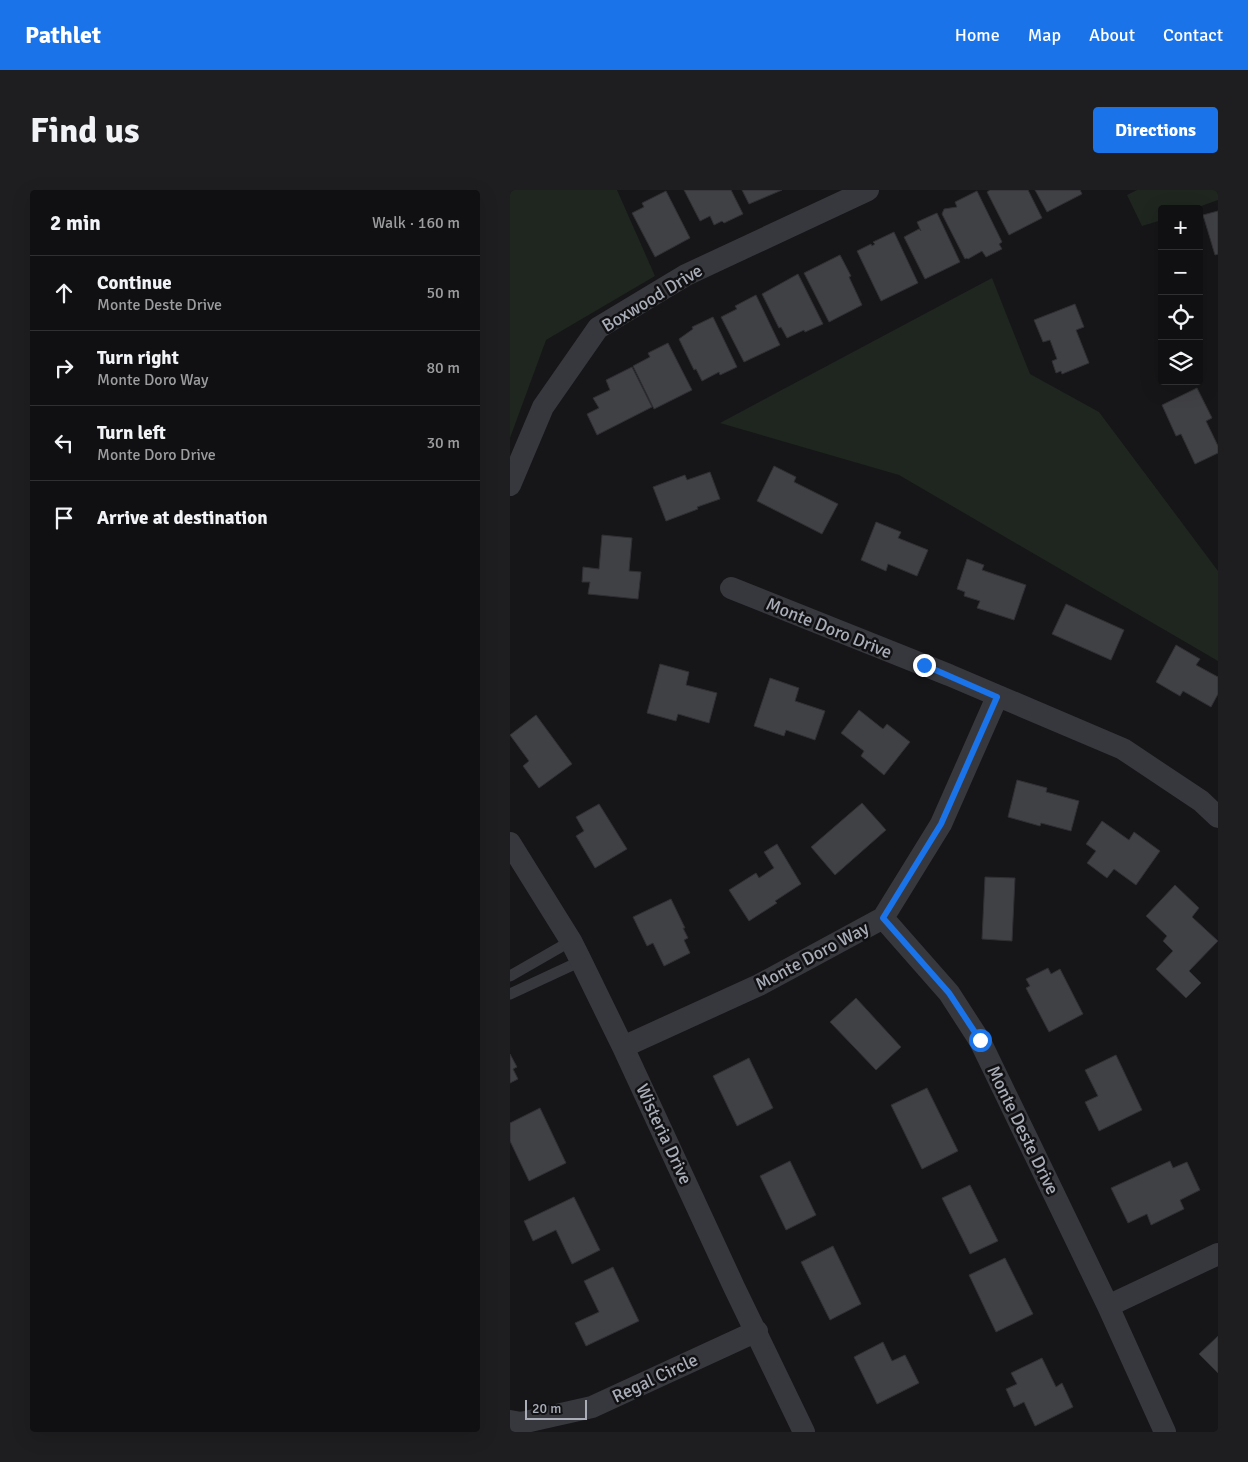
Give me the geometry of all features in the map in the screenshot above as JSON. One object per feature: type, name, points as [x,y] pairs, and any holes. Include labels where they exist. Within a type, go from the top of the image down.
[{"type":"street","name":"Boxwood Drive","points":[[510,485],[543,407],[598,328],[686,275],[868,190]]},
{"type":"street","name":"Monte Doro Drive","points":[[731,588],[949,675],[1123,749],[1201,801],[1218,817]]},
{"type":"street","name":"Monte Doro Way","points":[[623,1047],[759,985],[883,918],[941,824],[997,697]]},
{"type":"street","name":"Wisteria Drive","points":[[510,843],[576,951],[804,1432]]},
{"type":"street","name":"Monte Deste Drive","points":[[883,918],[949,993],[980,1040],[1108,1306],[1165,1432]]},
{"type":"street","points":[[1108,1306],[1218,1254]]},
{"type":"street","name":"Regal Circle","points":[[515,1425],[592,1407],[757,1331]]},
{"type":"lane","points":[[510,976],[576,951]]},
{"type":"lane","points":[[510,994],[576,951]]},
{"type":"shaded area","points":[[510,190],[617,190],[655,276],[546,340],[510,438]]},
{"type":"shaded area","points":[[1137,190],[1218,190],[1218,200],[1203,205],[1158,205],[1158,221],[1142,226],[1127,195]]},
{"type":"shaded area","points":[[992,278],[1030,374],[1099,412],[1218,571],[1218,661],[899,475],[720,423]]},
{"type":"building","points":[[684,190],[731,190],[743,214],[724,223],[722,221],[714,225],[710,216],[700,221]]},
{"type":"building","points":[[742,190],[782,190],[749,204]]},
{"type":"building","points":[[990,190],[1028,190],[1042,218],[1009,235],[987,192]]},
{"type":"building","points":[[1035,190],[1080,190],[1082,194],[1047,212]]},
{"type":"building","points":[[666,191],[690,238],[655,257],[632,213],[644,207],[642,203]]},
{"type":"building","points":[[977,191],[1002,242],[999,244],[1002,249],[986,257],[982,251],[965,259],[942,214],[944,209],[957,207],[955,202]]},
{"type":"building","points":[[1218,211],[1218,254],[1215,255],[1203,215]]},
{"type":"building","points":[[937,213],[960,262],[925,279],[904,237],[919,229],[921,231],[917,222]]},
{"type":"building","points":[[894,232],[918,283],[881,301],[857,251],[871,244],[872,246],[875,244],[873,242]]},
{"type":"building","points":[[840,255],[851,276],[849,277],[862,305],[829,322],[804,273]]},
{"type":"building","points":[[798,274],[823,324],[787,338],[781,327],[779,328],[762,294]]},
{"type":"building","points":[[756,295],[780,345],[744,362],[721,317],[737,309],[735,306]]},
{"type":"building","points":[[1075,304],[1084,327],[1076,330],[1089,363],[1062,374],[1061,371],[1056,373],[1052,361],[1057,359],[1050,340],[1043,342],[1034,320]]},
{"type":"building","points":[[713,317],[737,367],[720,375],[719,372],[702,381],[696,369],[694,370],[679,339],[693,329],[692,327]]},
{"type":"building","points":[[668,343],[692,390],[654,409],[633,366],[650,357],[648,353]]},
{"type":"building","points":[[632,367],[652,407],[597,435],[587,414],[599,408],[593,398],[610,390],[606,380]]},
{"type":"building","points":[[1197,388],[1212,418],[1206,421],[1218,446],[1218,453],[1195,464],[1181,434],[1176,436],[1162,405]]},
{"type":"building","points":[[774,466],[796,477],[794,482],[838,504],[822,534],[757,501]]},
{"type":"building","points":[[710,472],[720,499],[666,521],[653,487],[685,475],[687,480]]},
{"type":"building","points":[[876,522],[901,532],[898,538],[928,550],[917,576],[888,564],[886,571],[861,560]]},
{"type":"building","points":[[602,535],[632,538],[629,571],[641,572],[638,599],[588,594],[590,582],[582,582],[583,567],[599,569]]},
{"type":"building","points":[[967,559],[984,565],[982,570],[1026,585],[1014,620],[977,608],[980,601],[964,596],[965,592],[957,589]]},
{"type":"building","points":[[1066,604],[1124,630],[1111,660],[1052,634]]},
{"type":"building","points":[[1176,645],[1200,659],[1196,665],[1218,677],[1218,694],[1211,707],[1183,691],[1180,696],[1156,682]]},
{"type":"building","points":[[660,664],[689,672],[686,685],[717,693],[709,723],[678,714],[676,721],[647,713]]},
{"type":"building","points":[[770,678],[799,688],[795,701],[825,711],[815,740],[786,730],[784,736],[754,726]]},
{"type":"building","points":[[859,710],[883,729],[887,724],[910,742],[884,775],[861,756],[864,751],[841,733]]},
{"type":"building","points":[[536,715],[572,764],[539,788],[523,766],[529,761],[510,735]]},
{"type":"building","points":[[1017,780],[1047,788],[1046,792],[1079,801],[1071,831],[1041,823],[1040,826],[1008,817]]},
{"type":"building","points":[[862,803],[886,830],[835,875],[811,847]]},
{"type":"building","points":[[599,804],[627,849],[595,868],[576,836],[584,831],[576,817]]},
{"type":"building","points":[[1102,821],[1129,840],[1134,832],[1160,851],[1136,885],[1114,869],[1107,878],[1087,863],[1096,851],[1086,844]]},
{"type":"building","points":[[777,844],[801,884],[775,901],[777,903],[749,921],[729,890],[756,873],[759,878],[774,868],[764,852]]},
{"type":"building","points":[[985,877],[1015,878],[1012,941],[982,939]]},
{"type":"building","points":[[1175,885],[1199,908],[1192,917],[1218,941],[1189,971],[1201,983],[1186,998],[1156,969],[1173,951],[1163,941],[1167,936],[1146,916]]},
{"type":"building","points":[[671,899],[685,928],[683,928],[688,938],[684,940],[690,953],[664,966],[653,943],[647,946],[633,917]]},
{"type":"building","points":[[1048,968],[1051,974],[1060,969],[1083,1014],[1049,1032],[1026,988],[1030,986],[1026,979]]},
{"type":"building","points":[[856,998],[901,1047],[876,1070],[830,1022]]},
{"type":"building","points":[[510,1054],[517,1067],[513,1069],[518,1079],[510,1083]]},
{"type":"building","points":[[1116,1055],[1142,1110],[1099,1131],[1085,1102],[1098,1096],[1085,1070]]},
{"type":"building","points":[[749,1058],[773,1108],[737,1126],[713,1076]]},
{"type":"building","points":[[927,1088],[958,1151],[922,1169],[891,1105]]},
{"type":"building","points":[[540,1108],[566,1163],[529,1181],[510,1141],[510,1123]]},
{"type":"building","points":[[790,1161],[816,1215],[786,1230],[760,1176]]},
{"type":"building","points":[[1170,1161],[1173,1168],[1187,1162],[1200,1190],[1180,1200],[1184,1209],[1151,1225],[1147,1214],[1128,1223],[1111,1188]]},
{"type":"building","points":[[970,1185],[998,1241],[970,1254],[942,1198]]},
{"type":"building","points":[[574,1197],[600,1250],[572,1264],[556,1230],[533,1241],[524,1221]]},
{"type":"building","points":[[833,1246],[861,1304],[830,1320],[801,1262]]},
{"type":"building","points":[[1005,1258],[1033,1314],[996,1332],[969,1275]]},
{"type":"building","points":[[613,1267],[639,1321],[586,1346],[575,1323],[599,1312],[584,1281]]},
{"type":"building","points":[[1218,1336],[1218,1373],[1199,1354]]},
{"type":"building","points":[[883,1342],[892,1361],[905,1355],[919,1383],[877,1404],[854,1357]]},
{"type":"building","points":[[1042,1358],[1056,1387],[1062,1383],[1073,1407],[1035,1426],[1024,1402],[1014,1407],[1006,1389],[1017,1384],[1011,1373]]},
{"type":"route","points":[[924,665],[997,697],[941,824],[883,918],[949,993],[980,1040]]}]
